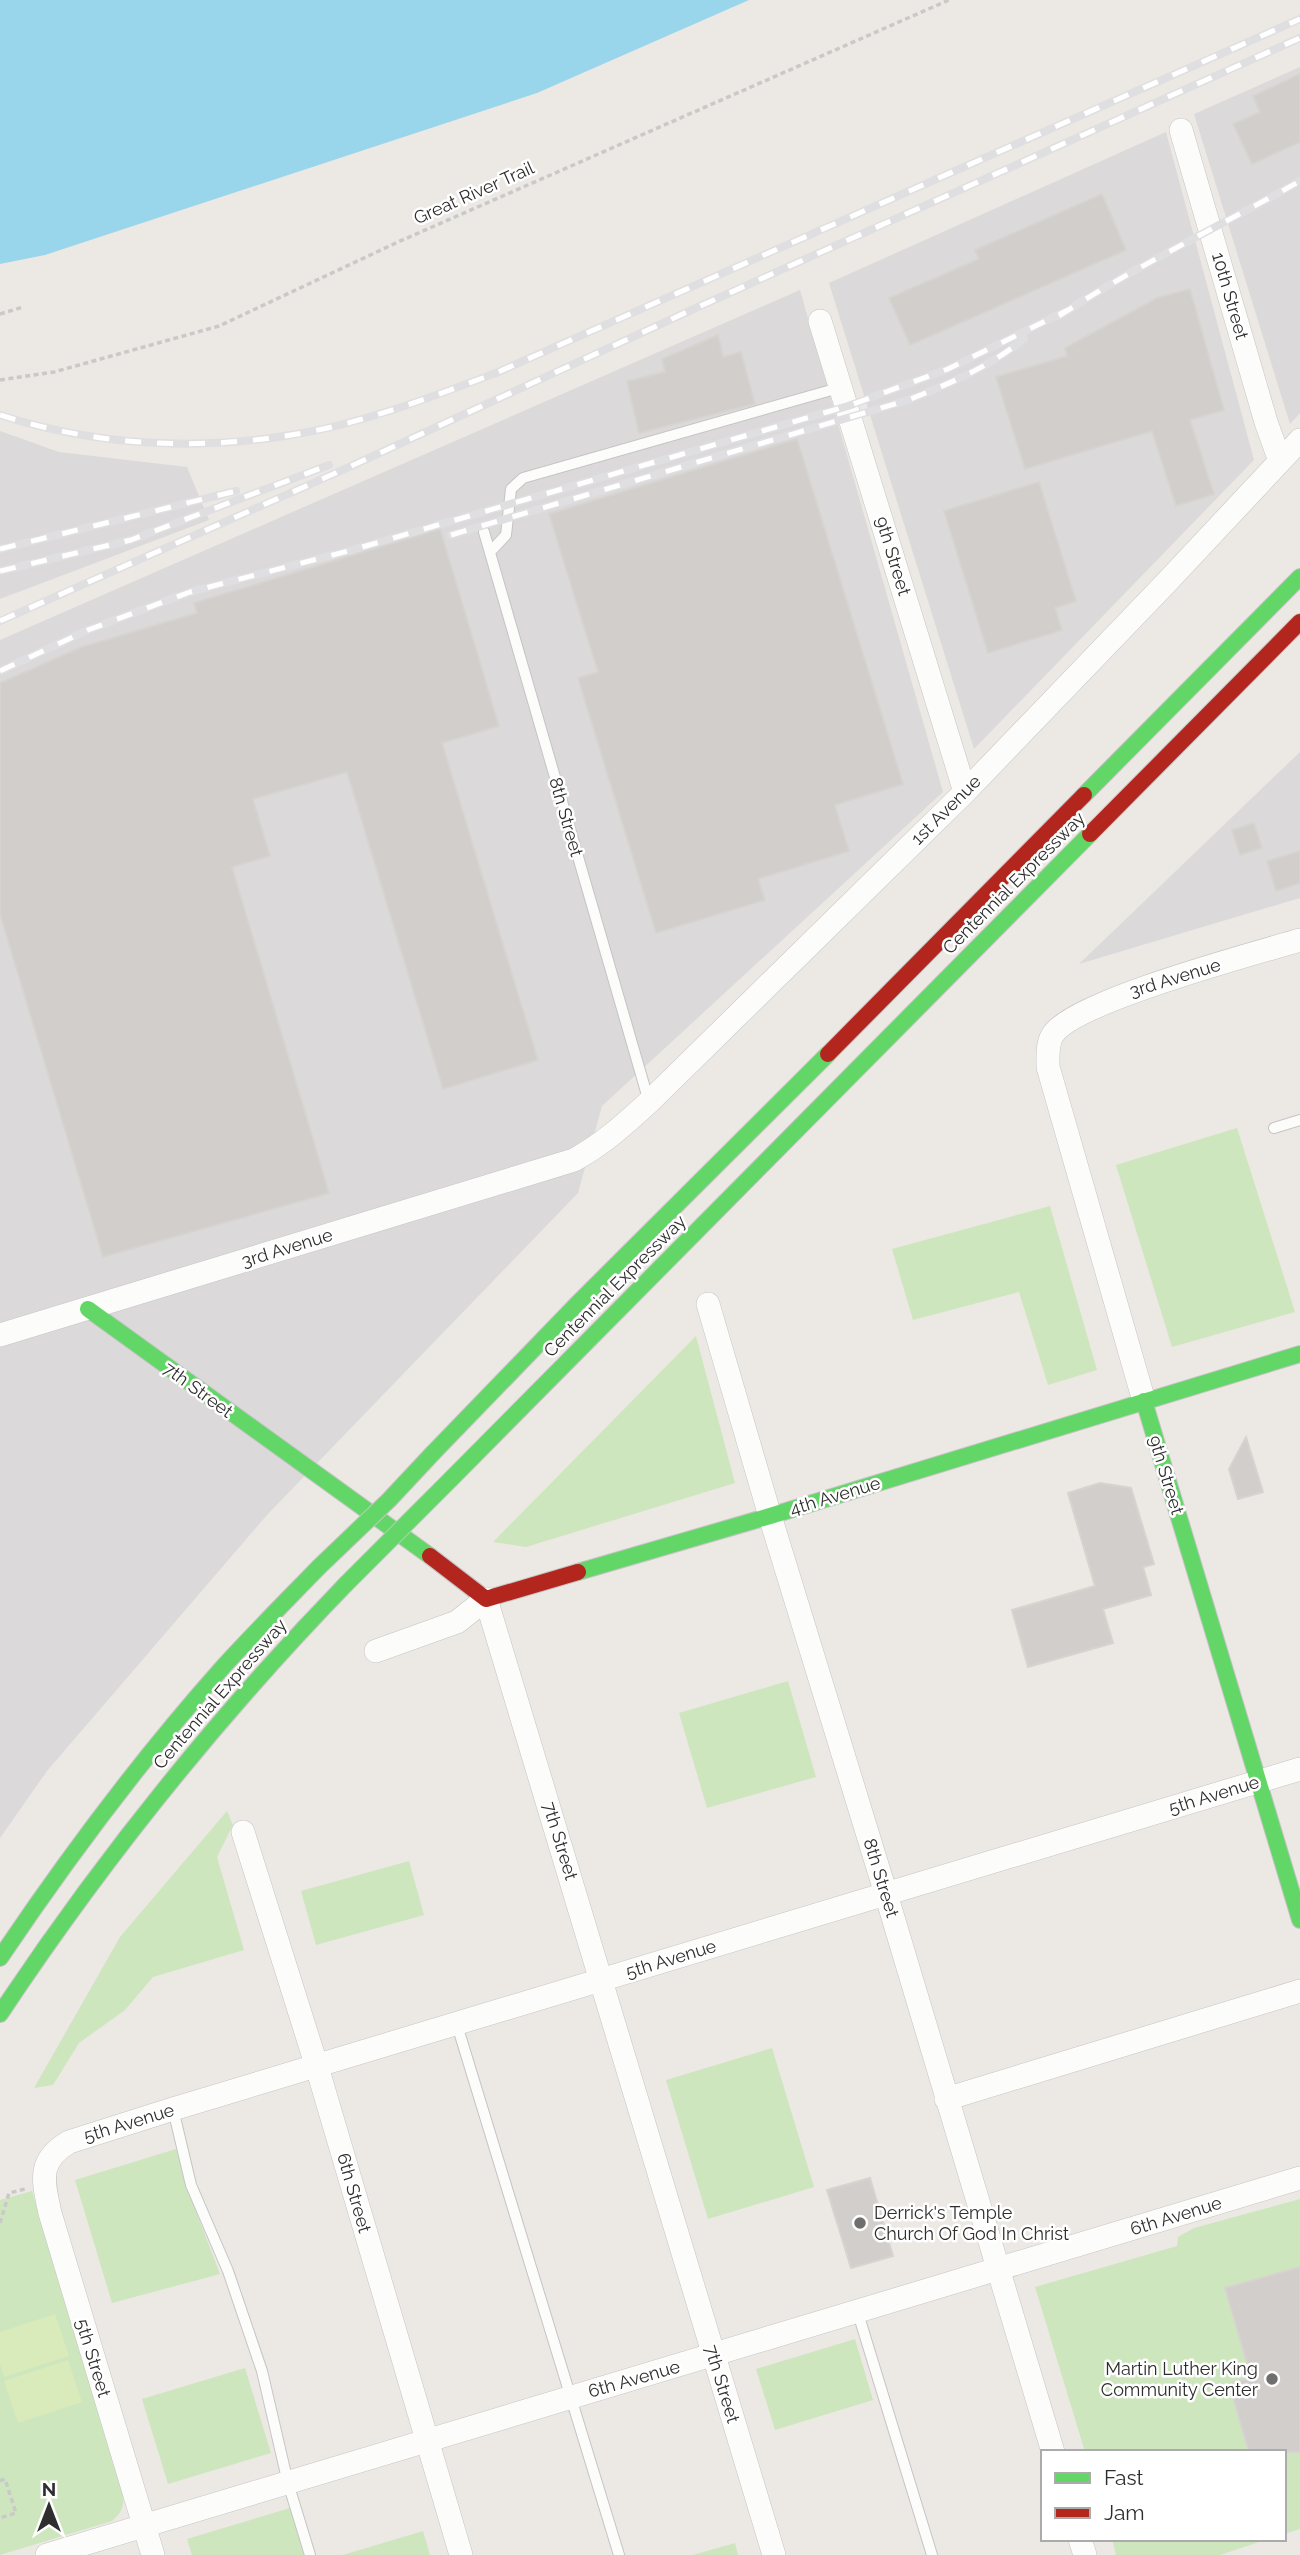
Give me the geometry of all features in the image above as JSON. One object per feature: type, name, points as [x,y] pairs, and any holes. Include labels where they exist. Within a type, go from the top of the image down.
[{"type":"main road","name":"Centennial Expressway","points":[[0,1958],[52,1881],[99,1819],[223,1667],[318,1567],[389,1500],[579,1302],[1300,577]]},
{"type":"main road","name":"Centennial Expressway","points":[[0,2014],[82,1892],[129,1830],[237,1699],[346,1584],[1300,622]]},
{"type":"main road","name":"7th Street","points":[[88,1309],[465,1581],[486,1599]]},
{"type":"main road","name":"4th Avenue","points":[[486,1599],[770,1516],[1300,1354]]},
{"type":"main road","name":"9th Street","points":[[1144,1401],[1300,1920]]},
{"type":"main road","points":[[9,1918],[99,1819]]},
{"type":"street","name":"10th Street","points":[[1181,130],[1266,422],[1280,461]]},
{"type":"street","name":"9th Street","points":[[820,321],[965,792]]},
{"type":"street","name":"1st Avenue","points":[[574,1160],[618,1131],[649,1102],[965,792],[1300,440]]},
{"type":"street","name":"3rd Avenue","points":[[1056,1030],[1128,992],[1300,940]]},
{"type":"street","name":"9th Street","points":[[1056,1030],[1051,1036],[1048,1050],[1048,1068],[1144,1401]]},
{"type":"street","name":"3rd Avenue","points":[[0,1335],[574,1160]]},
{"type":"street","name":"8th Street","points":[[708,1304],[1052,2450]]},
{"type":"street","name":"4th Avenue","points":[[376,1651],[457,1622],[486,1599]]},
{"type":"street","name":"7th Street","points":[[486,1599],[603,1980],[774,2555]]},
{"type":"street","name":"5th Avenue","points":[[48,2159],[55,2150],[69,2142],[173,2109],[1300,1769]]},
{"type":"street","name":"6th Street","points":[[243,1832],[317,2067],[461,2555]]},
{"type":"street","points":[[946,2099],[1300,1991]]},
{"type":"street","name":"5th Street","points":[[48,2159],[44,2171],[44,2186],[50,2213],[153,2555]]},
{"type":"street","name":"6th Avenue","points":[[47,2555],[1300,2178]]},
{"type":"lane","points":[[490,552],[506,535],[511,489],[523,478],[842,387]]},
{"type":"lane","name":"8th Street","points":[[484,531],[649,1102]]},
{"type":"lane","points":[[1274,1128],[1300,1120]]},
{"type":"lane","points":[[457,2025],[619,2555]]},
{"type":"lane","points":[[173,2109],[191,2185],[228,2271],[262,2371],[288,2483],[310,2555]]},
{"type":"lane","points":[[857,2310],[932,2555]]},
{"type":"path","name":"Great River Trail","points":[[0,380],[54,372],[219,326],[398,242],[949,0]]},
{"type":"path","points":[[0,314],[23,307]]},
{"type":"path","points":[[0,2223],[9,2193],[44,2186]]},
{"type":"path","points":[[0,2481],[5,2479],[16,2513],[0,2518]]},
{"type":"shaded area","points":[[1300,67],[1300,413],[1290,424],[1194,114]]},
{"type":"shaded area","points":[[1166,132],[1254,460],[974,749],[829,283]]},
{"type":"shaded area","points":[[800,290],[943,792],[602,1106],[578,1193],[267,1515],[47,1771],[0,1838],[0,640]]},
{"type":"shaded area","points":[[0,431],[59,452],[187,467],[209,520],[0,599]]},
{"type":"shaded area","points":[[1300,752],[1300,898],[1079,964]]},
{"type":"green space","points":[[1237,1128],[1295,1312],[1172,1347],[1116,1165]]},
{"type":"green space","points":[[1050,1206],[1097,1370],[1048,1385],[1019,1292],[913,1320],[892,1249]]},
{"type":"green space","points":[[696,1336],[735,1483],[526,1547],[493,1542]]},
{"type":"green space","points":[[788,1681],[816,1777],[707,1808],[679,1713]]},
{"type":"green space","points":[[227,1811],[233,1825],[217,1857],[244,1950],[153,1977],[125,2010],[79,2043],[53,2085],[34,2088],[120,1937]]},
{"type":"green space","points":[[409,1861],[424,1915],[316,1945],[301,1891]]},
{"type":"green space","points":[[772,2048],[814,2187],[708,2219],[666,2080]]},
{"type":"green space","points":[[176,2149],[187,2188],[220,2274],[112,2303],[75,2180]]},
{"type":"green space","points":[[32,2191],[122,2488],[123,2503],[112,2521],[0,2555],[0,2200]]},
{"type":"green space","points":[[1300,2199],[1300,2529],[1286,2533],[1286,2450],[1084,2450],[1035,2287],[1177,2246],[1178,2237],[1194,2228]]},
{"type":"green space","points":[[55,2314],[69,2356],[4,2377],[0,2364],[0,2332]]},
{"type":"green space","points":[[855,2339],[873,2400],[775,2430],[756,2369]]},
{"type":"green space","points":[[68,2360],[82,2402],[18,2423],[4,2381]]},
{"type":"green space","points":[[245,2368],[271,2453],[168,2484],[142,2399]]},
{"type":"green space","points":[[290,2508],[304,2555],[192,2555],[187,2539]]},
{"type":"green space","points":[[423,2531],[430,2555],[343,2555]]},
{"type":"green space","points":[[1112,2541],[1262,2541],[1220,2555],[1116,2555]]},
{"type":"green space","points":[[735,2543],[738,2555],[693,2555]]},
{"type":"water","points":[[0,0],[749,0],[537,93],[45,255],[0,264]]},
{"type":"building","points":[[1300,74],[1300,142],[1252,164],[1233,124],[1260,112],[1253,96]]},
{"type":"building","points":[[1102,194],[1126,250],[910,345],[889,298],[979,259],[975,250]]},
{"type":"building","points":[[1190,289],[1224,410],[1190,420],[1214,494],[1176,506],[1152,431],[1025,469],[996,377],[1067,356],[1065,348],[1157,298]]},
{"type":"building","points":[[718,335],[723,357],[741,352],[755,404],[639,433],[627,381],[665,372],[662,359]]},
{"type":"building","points":[[797,439],[903,784],[835,805],[849,851],[758,879],[765,900],[656,933],[578,678],[598,672],[549,514]]},
{"type":"building","points":[[1039,482],[1076,601],[1055,608],[1062,630],[988,653],[944,511]]},
{"type":"building","points":[[440,529],[499,726],[442,743],[538,1060],[443,1089],[347,772],[253,799],[270,856],[232,867],[329,1193],[103,1257],[0,914],[0,683],[82,647],[197,613],[194,603]]},
{"type":"building","points":[[1254,823],[1262,848],[1240,855],[1232,830]]},
{"type":"building","points":[[1300,851],[1300,883],[1276,891],[1267,861]]},
{"type":"building","points":[[1246,1437],[1263,1492],[1238,1499],[1229,1469]]},
{"type":"building","points":[[1100,1483],[1131,1488],[1154,1564],[1143,1567],[1151,1595],[1103,1609],[1113,1643],[1028,1667],[1012,1610],[1095,1586],[1068,1493]]},
{"type":"building","name":"Derrick's Temple Church Of God In Christ","points":[[870,2178],[893,2256],[851,2268],[827,2190]]},
{"type":"building","name":"Martin Luther King Community Center","points":[[1300,2267],[1300,2452],[1248,2450],[1229,2384],[1251,2377],[1225,2288]]},
{"type":"railway","points":[[0,415],[71,433],[108,439],[181,444],[291,435],[369,417],[496,373],[1300,19]]},
{"type":"railway","points":[[0,621],[347,468],[698,307],[1300,38]]},
{"type":"railway","points":[[1059,316],[1148,263],[1300,181]]},
{"type":"railway","points":[[0,671],[88,630],[190,592],[352,550],[848,406],[948,369],[1068,310]]},
{"type":"railway","points":[[451,535],[908,400],[968,374],[1024,339]]},
{"type":"railway","points":[[0,571],[131,540],[329,465]]},
{"type":"railway","points":[[0,549],[236,491]]},
{"type":"traffic: fast","points":[[1084,795],[1300,577]]},
{"type":"traffic: fast","points":[[451,1479],[1090,834]]},
{"type":"traffic: fast","points":[[433,1453],[579,1302],[828,1054]]},
{"type":"traffic: fast","points":[[88,1309],[430,1556]]},
{"type":"traffic: fast","points":[[578,1572],[1300,1354]]},
{"type":"traffic: fast","points":[[1144,1401],[1300,1920]]},
{"type":"traffic: fast","points":[[319,1567],[389,1500],[433,1453]]},
{"type":"traffic: fast","points":[[346,1584],[451,1479]]},
{"type":"traffic: fast","points":[[0,1958],[135,1772],[223,1667],[319,1567]]},
{"type":"traffic: fast","points":[[0,2014],[79,1900],[163,1791],[252,1686],[346,1584]]},
{"type":"traffic: jam","points":[[1090,834],[1300,622]]},
{"type":"traffic: jam","points":[[828,1054],[1084,795]]},
{"type":"traffic: jam","points":[[430,1556],[486,1599],[578,1572]]},
{"type":"place","name":"Derrick's Temple Church Of God In Christ","points":[[860,2223]]},
{"type":"place","name":"Martin Luther King Community Center","points":[[1272,2379]]}]
